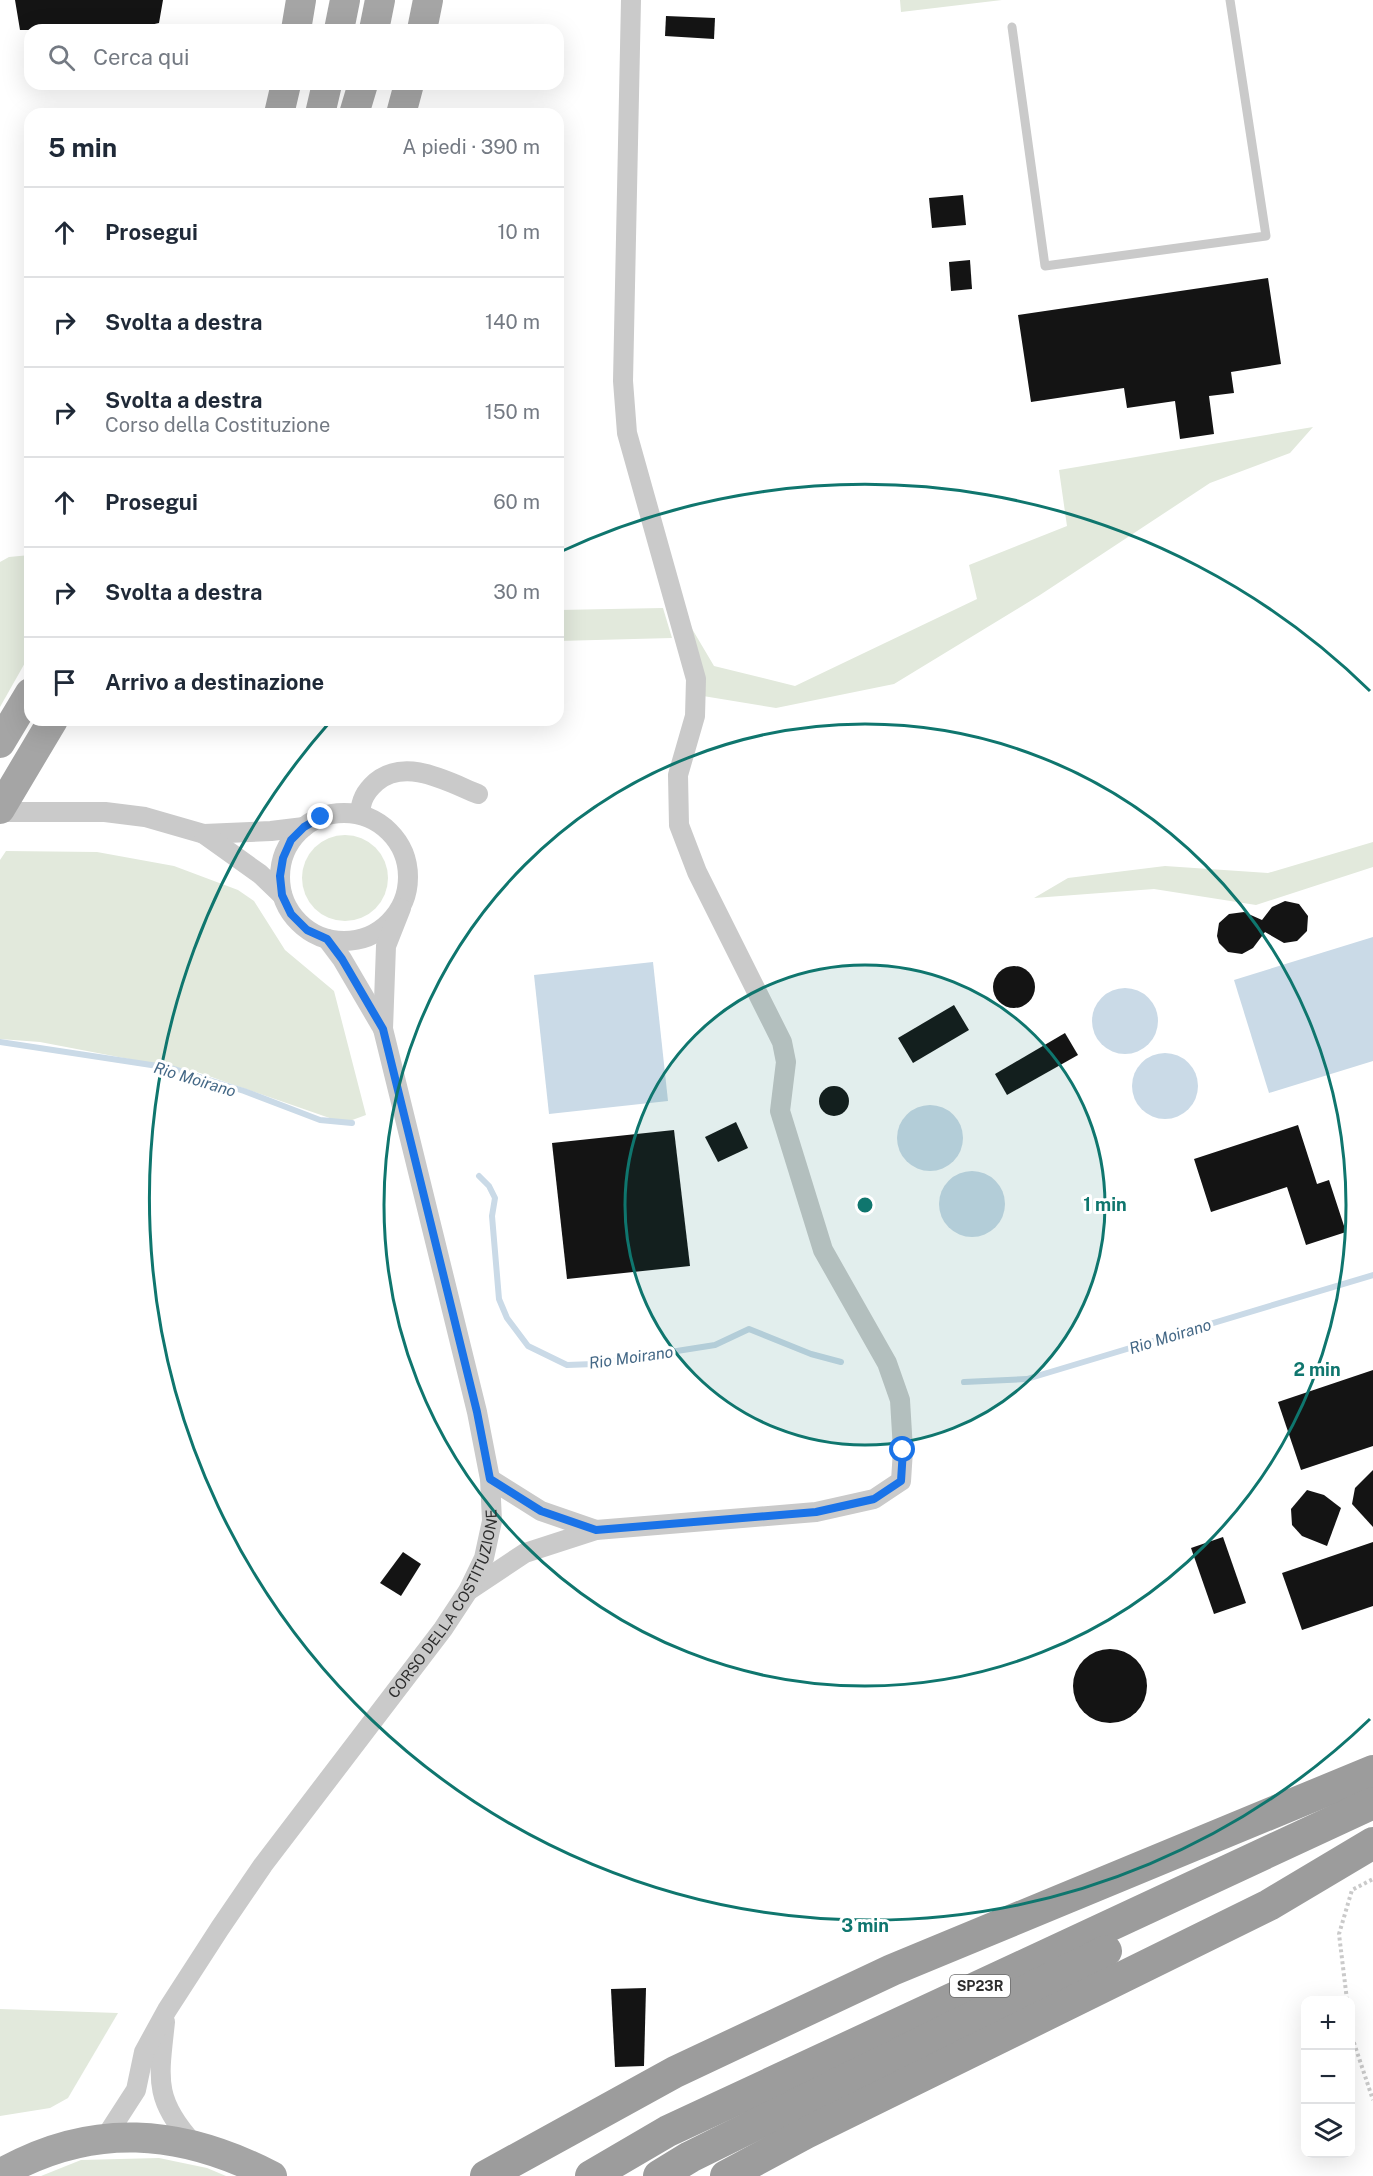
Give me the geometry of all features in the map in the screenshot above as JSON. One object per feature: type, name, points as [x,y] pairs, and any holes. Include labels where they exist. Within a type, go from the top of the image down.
[{"type":"highway","points":[[486,2176],[675,2072],[892,1970],[1373,1771]]},
{"type":"highway","name":"SP23R","points":[[591,2176],[668,2131],[1373,1803]]},
{"type":"highway","name":"SP23R","points":[[659,2176],[690,2157],[1099,1954],[1373,1825]]},
{"type":"highway","points":[[726,2176],[806,2133],[1269,1905],[1373,1843]]},
{"type":"main road","points":[[297,24],[301,0]]},
{"type":"main road","points":[[340,24],[345,0]]},
{"type":"main road","points":[[375,24],[380,0]]},
{"type":"main road","points":[[423,24],[428,0]]},
{"type":"main road","points":[[280,108],[285,90]]},
{"type":"main road","points":[[321,108],[326,90]]},
{"type":"main road","points":[[356,108],[361,90]]},
{"type":"main road","points":[[403,108],[407,90]]},
{"type":"main road","points":[[0,743],[24,703]]},
{"type":"main road","points":[[0,811],[50,726]]},
{"type":"main road","points":[[6,2166],[61,2147],[105,2138],[164,2138],[235,2157],[272,2176]]},
{"type":"street","points":[[468,1591],[525,1553],[596,1530],[816,1512],[874,1499],[901,1481],[903,1450],[900,1400],[887,1363],[823,1250],[780,1112],[786,1062],[782,1042],[697,872],[679,825],[678,775],[695,716],[696,679],[627,433],[623,381],[631,0]]},
{"type":"street","points":[[360,814],[361,800],[370,787],[381,778],[396,772],[411,771],[432,775],[478,794]]},
{"type":"street","points":[[0,811],[105,812],[145,817],[204,834],[304,827]]},
{"type":"street","points":[[383,1029],[386,946],[401,908],[408,890],[408,870],[404,851],[393,834],[378,822],[360,814],[340,813],[321,817],[304,827],[291,840],[283,858],[280,876],[282,895],[291,914],[307,930],[327,939],[348,941],[369,936],[387,925],[401,908]]},
{"type":"street","points":[[204,834],[260,874],[282,895]]},
{"type":"street","points":[[327,939],[342,959],[383,1029]]},
{"type":"street","name":"CORSO DELLA COSTITUZIONE","points":[[105,2138],[136,2090],[144,2052],[167,2010],[262,1865],[443,1629],[468,1591],[490,1541],[492,1521],[490,1479],[477,1412],[383,1029]]},
{"type":"street","points":[[490,1479],[541,1511],[596,1530]]},
{"type":"street","points":[[167,2010],[161,2078],[165,2105],[176,2124],[193,2144]]},
{"type":"lane","points":[[1012,27],[1045,266],[1266,236],[1230,0]]},
{"type":"path","points":[[1346,1996],[1339,1934],[1352,1890],[1373,1879]]},
{"type":"path","points":[[1355,2046],[1373,2100]]},
{"type":"shaded area","points":[[900,0],[1002,0],[901,12]]},
{"type":"shaded area","points":[[1313,427],[1290,453],[1210,483],[1040,595],[894,684],[776,708],[703,696],[688,622],[714,666],[795,686],[977,599],[969,565],[1067,526],[1059,470]]},
{"type":"shaded area","points":[[24,556],[24,665],[0,707],[0,562],[9,557]]},
{"type":"shaded area","points":[[663,608],[672,638],[564,641],[564,610]]},
{"type":"shaded area","points":[[337,835],[353,835],[376,847],[385,861],[388,878],[385,895],[376,909],[353,921],[337,921],[321,914],[309,902],[302,886],[302,870],[309,854],[321,842]]},
{"type":"shaded area","points":[[1373,842],[1373,867],[1256,905],[1154,889],[1034,898],[1068,878],[1165,866],[1268,873]]},
{"type":"shaded area","points":[[6,851],[97,852],[174,866],[238,890],[254,901],[285,950],[334,991],[366,1115],[344,1123],[197,1072],[40,1042],[0,1039],[0,860]]},
{"type":"shaded area","points":[[0,2009],[118,2013],[68,2098],[50,2108],[0,2116]]},
{"type":"shaded area","points":[[159,2158],[207,2168],[226,2176],[41,2176],[81,2160]]},
{"type":"water","points":[[1373,937],[1373,1061],[1269,1093],[1234,980]]},
{"type":"water","points":[[653,962],[668,1101],[549,1114],[534,975]]},
{"type":"water","points":[[1131,988],[1149,997],[1156,1008],[1158,1021],[1156,1034],[1149,1045],[1138,1052],[1119,1054],[1101,1045],[1094,1034],[1092,1015],[1101,997],[1112,990]]},
{"type":"water","points":[[1159,1053],[1171,1053],[1183,1058],[1193,1068],[1198,1086],[1196,1099],[1183,1114],[1171,1119],[1159,1119],[1147,1114],[1137,1104],[1132,1092],[1132,1080],[1137,1068],[1147,1058]]},
{"type":"water","points":[[936,1105],[954,1114],[961,1125],[963,1138],[961,1151],[954,1162],[943,1169],[924,1171],[906,1162],[899,1151],[897,1132],[906,1114],[917,1107]]},
{"type":"water","points":[[966,1171],[978,1171],[990,1176],[1000,1186],[1005,1204],[1003,1217],[990,1232],[978,1237],[966,1237],[954,1232],[944,1222],[939,1210],[939,1198],[944,1186],[954,1176]]},
{"type":"building","points":[[15,0],[163,0],[159,23],[154,24],[24,24],[24,30],[20,30]]},
{"type":"building","points":[[666,16],[715,18],[714,39],[665,36]]},
{"type":"building","points":[[963,195],[966,225],[932,228],[929,198]]},
{"type":"building","points":[[970,260],[972,289],[951,291],[949,262]]},
{"type":"building","points":[[1268,278],[1281,364],[1231,372],[1234,393],[1209,396],[1214,434],[1180,439],[1175,401],[1127,408],[1124,388],[1031,402],[1018,315]]},
{"type":"building","points":[[1285,901],[1299,904],[1308,916],[1307,931],[1297,941],[1284,943],[1265,932],[1253,948],[1242,954],[1228,952],[1219,943],[1217,936],[1219,923],[1229,914],[1244,912],[1262,920],[1272,907]]},
{"type":"building","points":[[1014,966],[1022,967],[1029,972],[1034,979],[1034,995],[1029,1002],[1022,1007],[1014,1008],[1006,1007],[999,1002],[994,995],[993,987],[994,979],[999,972],[1006,967]]},
{"type":"building","points":[[954,1005],[969,1030],[913,1063],[898,1038]]},
{"type":"building","points":[[1065,1033],[1078,1055],[1007,1095],[995,1074]]},
{"type":"building","points":[[834,1086],[840,1087],[848,1095],[848,1107],[840,1115],[834,1116],[828,1115],[820,1107],[819,1101],[820,1095],[828,1087]]},
{"type":"building","points":[[736,1122],[748,1148],[718,1162],[705,1137]]},
{"type":"building","points":[[1298,1125],[1317,1184],[1329,1180],[1346,1232],[1306,1245],[1287,1187],[1211,1212],[1194,1159]]},
{"type":"building","points":[[674,1130],[690,1266],[567,1279],[552,1143]]},
{"type":"building","points":[[1373,1370],[1373,1446],[1301,1470],[1278,1402]]},
{"type":"building","points":[[1373,1470],[1373,1527],[1352,1504],[1355,1488]]},
{"type":"building","points":[[1307,1490],[1324,1495],[1341,1508],[1327,1546],[1302,1536],[1292,1525],[1291,1509]]},
{"type":"building","points":[[1223,1537],[1246,1603],[1214,1614],[1191,1548]]},
{"type":"building","points":[[1373,1542],[1373,1606],[1302,1630],[1282,1573]]},
{"type":"building","points":[[403,1552],[421,1564],[401,1596],[380,1583]]},
{"type":"building","points":[[1110,1649],[1131,1655],[1141,1665],[1147,1686],[1141,1707],[1131,1717],[1110,1723],[1089,1717],[1079,1707],[1073,1686],[1079,1665],[1089,1655]]},
{"type":"building","points":[[646,1988],[644,2066],[615,2067],[611,1989]]},
{"type":"waterway","name":"Rio Moirano","points":[[0,1042],[171,1068],[244,1091],[320,1120],[352,1123]]},
{"type":"waterway","name":"Rio Moirano","points":[[479,1176],[489,1186],[495,1198],[492,1216],[499,1299],[507,1318],[528,1346],[567,1365],[594,1364],[715,1345],[749,1329],[811,1354],[841,1362]]},
{"type":"waterway","name":"Rio Moirano","points":[[964,1382],[1027,1379],[1373,1275]]},
{"type":"route","points":[[321,817],[304,827],[291,840],[283,858],[280,876],[282,895],[291,914],[307,930],[327,939],[342,959],[383,1029],[477,1412],[490,1479],[541,1511],[596,1530],[816,1512],[874,1499],[901,1481],[903,1450]]}]
